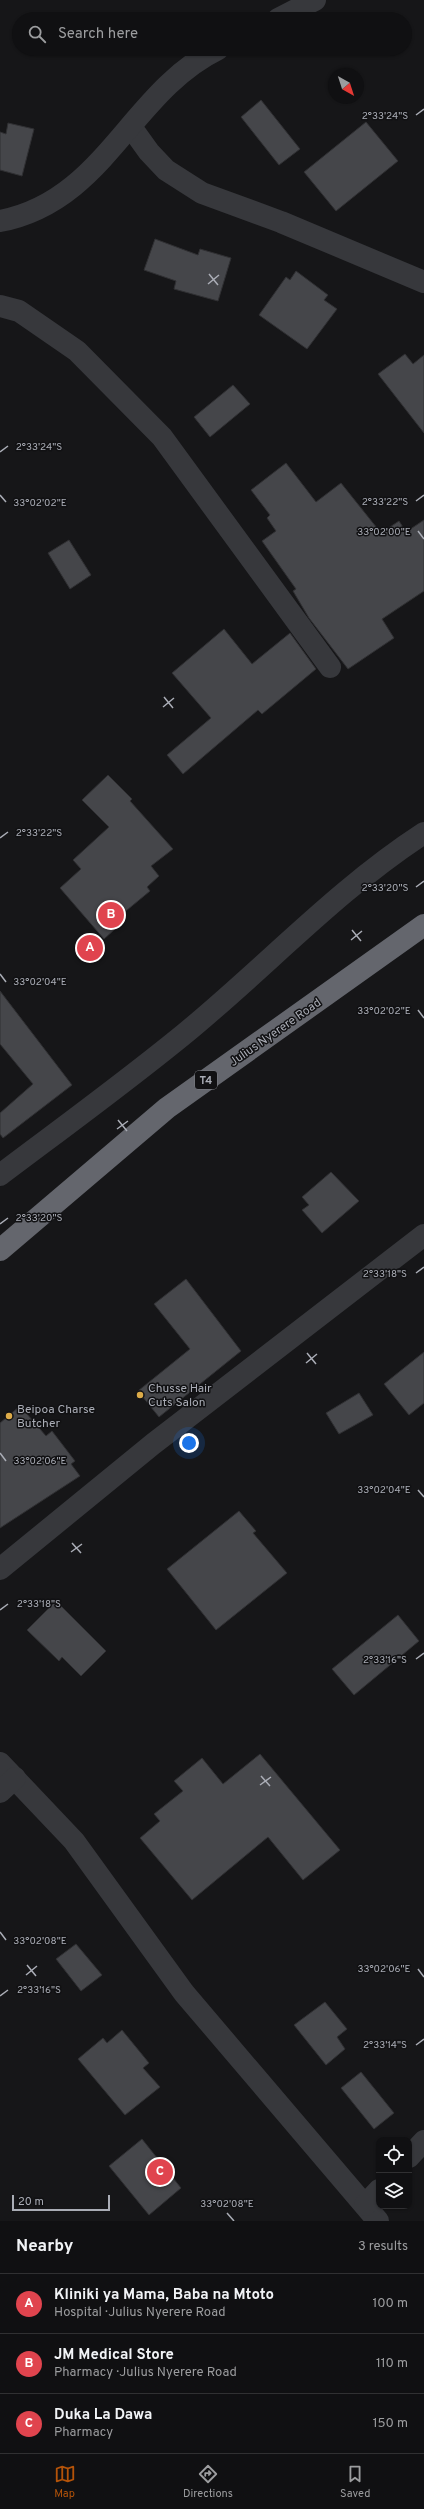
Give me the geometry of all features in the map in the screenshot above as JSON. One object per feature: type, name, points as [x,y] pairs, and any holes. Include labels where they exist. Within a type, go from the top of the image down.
[{"type":"highway","name":"Julius Nyerere Road","points":[[0,1250],[168,1108],[424,925]]},
{"type":"street","points":[[292,12],[315,0]]},
{"type":"street","points":[[0,220],[18,217],[51,201],[74,186],[94,170],[151,101],[173,79],[208,56]]},
{"type":"street","points":[[131,127],[149,152],[166,170],[202,193],[281,222],[424,282]]},
{"type":"street","points":[[0,306],[19,311],[77,351],[162,436],[330,667]]},
{"type":"street","points":[[0,1175],[183,1035],[354,886],[400,849],[424,833]]},
{"type":"street","points":[[0,1569],[154,1444],[424,1235]]},
{"type":"street","points":[[5,1778],[74,1841],[184,1993],[374,2205]]},
{"type":"street","points":[[412,2154],[424,2141]]},
{"type":"building","points":[[261,100],[300,149],[279,165],[241,117]]},
{"type":"building","points":[[366,122],[398,161],[336,211],[304,172]]},
{"type":"building","points":[[8,123],[34,129],[22,176],[0,170],[0,132],[6,134]]},
{"type":"building","points":[[155,239],[198,255],[200,249],[231,258],[218,301],[174,289],[176,281],[144,270]]},
{"type":"building","points":[[296,271],[328,295],[324,300],[337,309],[307,349],[259,315],[286,277],[290,280]]},
{"type":"building","points":[[405,354],[413,364],[424,355],[424,433],[378,374]]},
{"type":"building","points":[[233,385],[250,404],[210,437],[194,417]]},
{"type":"building","points":[[286,463],[316,502],[341,483],[381,533],[399,521],[406,532],[424,520],[424,591],[382,619],[394,638],[348,669],[309,618],[293,591],[296,589],[262,541],[276,531],[267,518],[270,515],[251,490]]},
{"type":"building","points":[[69,540],[91,575],[70,589],[48,553]]},
{"type":"building","points":[[224,629],[252,664],[290,633],[316,669],[262,714],[258,710],[183,774],[167,755],[211,718],[172,673]]},
{"type":"building","points":[[108,775],[132,799],[130,801],[173,849],[151,866],[159,876],[147,887],[150,891],[121,915],[125,920],[104,939],[60,888],[81,869],[73,860],[109,827],[82,800]]},
{"type":"building","points":[[0,991],[72,1085],[3,1138],[0,1134],[0,1113],[33,1084],[0,1044]]},
{"type":"building","points":[[331,1172],[359,1201],[322,1233],[302,1210],[309,1205],[302,1197]]},
{"type":"building","points":[[186,1279],[241,1351],[159,1417],[138,1391],[190,1349],[154,1304]]},
{"type":"building","points":[[424,1352],[424,1403],[409,1415],[384,1384]]},
{"type":"building","points":[[359,1393],[373,1415],[339,1434],[326,1413]]},
{"type":"building","points":[[20,1406],[46,1436],[52,1431],[75,1461],[71,1464],[80,1476],[0,1528],[0,1423]]},
{"type":"building","points":[[239,1511],[256,1531],[253,1533],[287,1573],[216,1630],[167,1569]]},
{"type":"building","points":[[56,1601],[106,1651],[81,1676],[62,1657],[59,1661],[27,1630]]},
{"type":"building","points":[[398,1615],[419,1641],[354,1695],[332,1669]]},
{"type":"building","points":[[260,1754],[340,1850],[303,1880],[268,1837],[192,1900],[140,1838],[160,1821],[154,1814],[183,1791],[174,1781],[202,1758],[223,1784]]},
{"type":"building","points":[[76,1944],[102,1975],[81,1991],[56,1959]]},
{"type":"building","points":[[325,2002],[347,2029],[337,2037],[345,2049],[326,2065],[294,2025]]},
{"type":"building","points":[[122,2030],[149,2063],[143,2068],[160,2087],[125,2115],[78,2059],[103,2038],[107,2043]]},
{"type":"building","points":[[361,2072],[394,2113],[374,2129],[341,2088]]},
{"type":"building","points":[[142,2139],[181,2188],[149,2215],[109,2166]]},
{"type":"place","name":"JM Medical Store","points":[[111,915]]},
{"type":"place","name":"Kliniki ya Mama, Baba na Mtoto","points":[[90,948]]},
{"type":"place","name":"Chusse Hair Cuts Salon","points":[[140,1395]]},
{"type":"place","name":"Beipoa Charse Butcher","points":[[9,1416]]},
{"type":"place","name":"Duka La Dawa","points":[[160,2172]]}]
